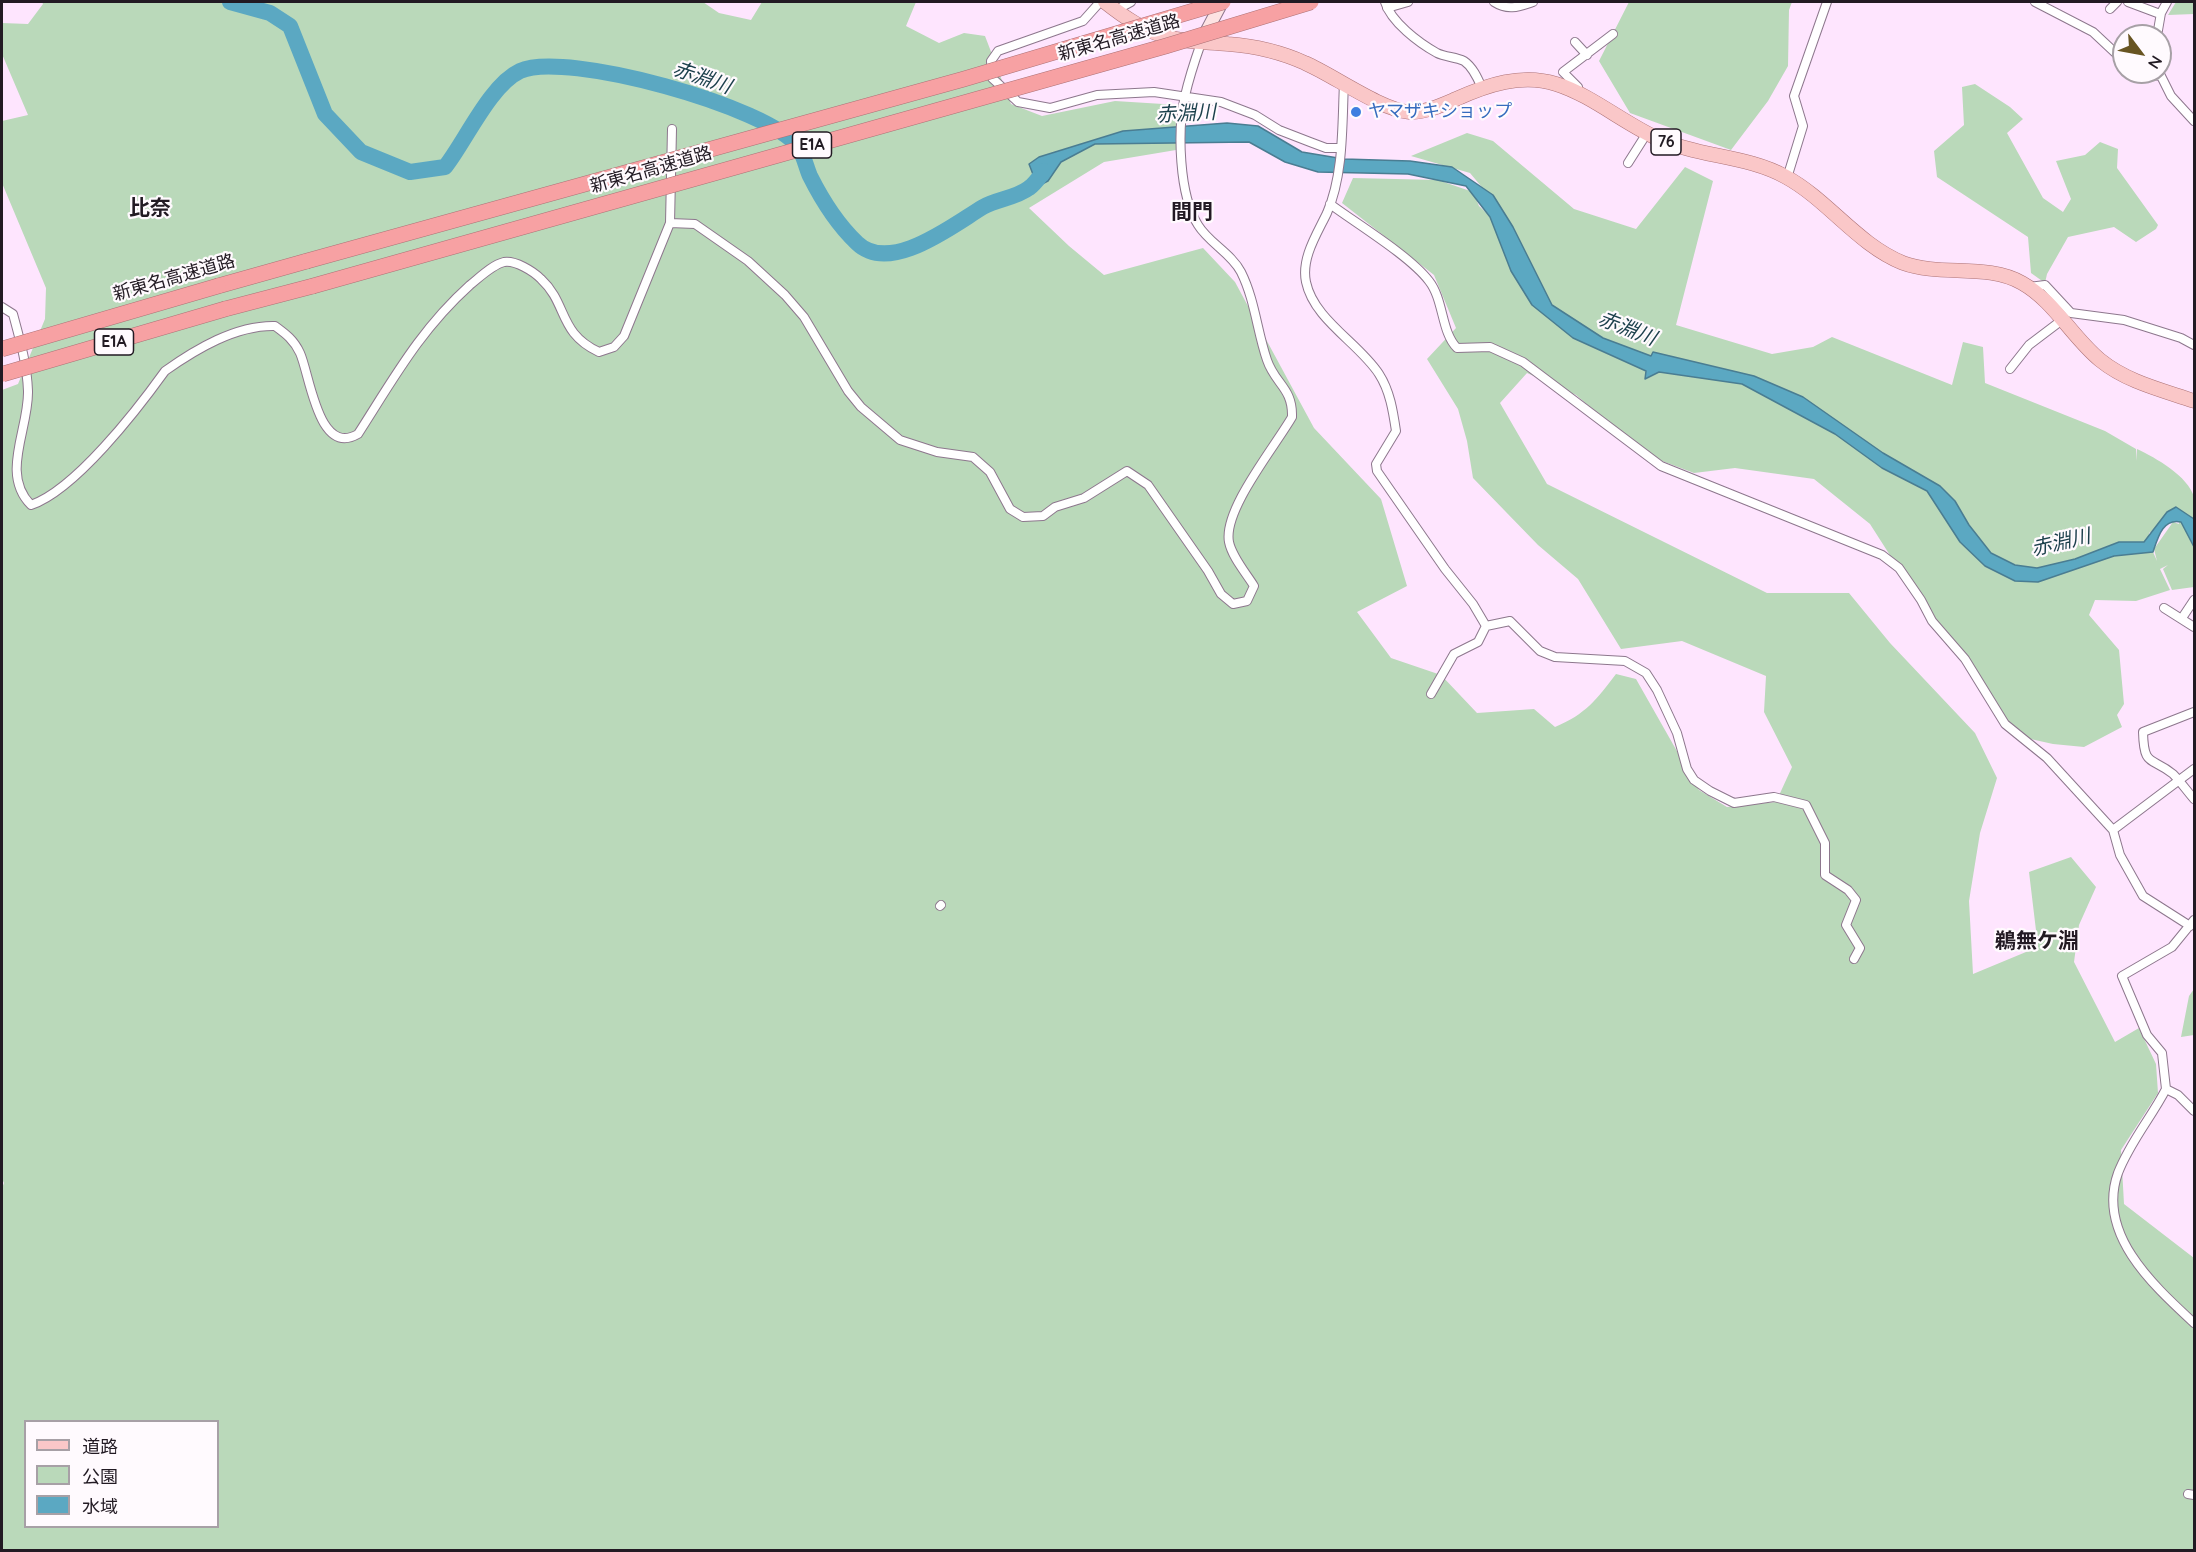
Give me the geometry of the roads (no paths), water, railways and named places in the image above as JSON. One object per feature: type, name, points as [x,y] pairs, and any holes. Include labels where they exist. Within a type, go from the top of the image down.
[{"type":"highway","name":"新東名高速道路","points":[[2,349],[307,261],[964,79],[1222,2]]},
{"type":"highway","name":"新東名高速道路","points":[[2,374],[225,309],[1166,46],[1311,2]]},
{"type":"main road","name":"76","points":[[1110,6],[1145,29],[1170,38],[1228,44],[1281,54],[1344,82],[1382,103],[1410,112],[1429,109],[1482,88],[1513,81],[1540,79],[1560,85],[1675,146],[1762,166],[1787,178],[1869,242],[1904,263],[1927,269],[1998,274],[2028,287],[2100,360],[2119,374],[2194,401]]},
{"type":"street","points":[[1100,2],[1083,21],[998,51],[992,61],[992,78],[1018,102],[1050,108],[1097,95],[1154,92],[1221,102],[1256,115],[1279,130],[1340,151]]},
{"type":"street","points":[[1110,6],[1131,2]]},
{"type":"street","points":[[670,223],[695,224],[748,261],[785,295],[804,317],[848,391],[861,407],[900,440],[937,452],[974,457],[990,472],[1010,509],[1023,517],[1043,516],[1055,507],[1084,498],[1127,471],[1138,476],[1149,485],[1208,570],[1221,594],[1233,604],[1247,601],[1254,586],[1229,545],[1227,527],[1234,508],[1292,417],[1292,403],[1268,363],[1249,290],[1240,270],[1228,254],[1201,230],[1189,212],[1183,189],[1184,97],[1201,43],[1222,2]]},
{"type":"street","points":[[1386,5],[1408,2]]},
{"type":"street","points":[[1494,2],[1502,7],[1515,8],[1533,2]]},
{"type":"street","points":[[1787,178],[1803,126],[1794,96],[1827,2]]},
{"type":"street","points":[[2035,2],[2093,32],[2112,50]]},
{"type":"street","points":[[2110,9],[2117,2]]},
{"type":"street","points":[[2128,2],[2160,14]]},
{"type":"street","points":[[2159,24],[2160,14],[2167,2]]},
{"type":"street","points":[[1386,5],[1419,40],[1438,53],[1464,61],[1473,70],[1482,88]]},
{"type":"street","points":[[1576,94],[1578,87],[1563,72],[1613,34]]},
{"type":"street","points":[[1575,42],[1587,55]]},
{"type":"street","points":[[1344,82],[1340,151],[1336,177],[1330,204],[1309,248],[1306,282],[1322,312],[1379,374],[1389,395],[1396,430],[1376,464],[1377,471],[1473,604],[1486,626]]},
{"type":"street","points":[[2164,84],[2171,96],[2194,121]]},
{"type":"street","points":[[2,307],[13,314],[26,358],[28,393],[17,454],[16,477],[17,488],[31,505],[48,499],[72,480],[165,371],[183,358],[245,329],[275,326],[290,336],[300,354],[320,415],[328,430],[342,438],[350,439],[358,434],[417,340],[441,311],[479,278],[506,262],[516,263],[540,278],[582,344],[599,352],[614,347],[624,336],[670,223],[672,129]]},
{"type":"street","points":[[1628,163],[1647,133]]},
{"type":"street","points":[[1330,204],[1396,252],[1429,281],[1443,310],[1452,343],[1457,348],[1490,347],[1523,362],[1661,466],[1882,555],[1899,568],[1932,621],[1965,659],[2005,724],[2047,758],[2113,831],[2120,855],[2143,896],[2192,923],[2172,947],[2122,976],[2147,1035],[2162,1053],[2166,1089],[2153,1114],[2135,1137],[2118,1174],[2114,1198],[2116,1222],[2133,1258],[2194,1323]]},
{"type":"street","points":[[2028,287],[2044,285],[2071,313],[2124,320],[2181,338],[2194,345]]},
{"type":"street","points":[[2010,369],[2029,345],[2062,320]]},
{"type":"street","points":[[2182,618],[2194,600]]},
{"type":"street","points":[[2164,608],[2194,627]]},
{"type":"street","points":[[1486,626],[1510,621],[1540,651],[1555,657],[1625,661],[1646,673],[1657,690],[1677,733],[1687,769],[1694,780],[1734,803],[1774,797],[1806,805],[1824,843],[1825,875],[1848,890],[1856,900],[1846,925],[1860,948],[1854,959]]},
{"type":"street","points":[[1431,693],[1454,654],[1478,642],[1486,626]]},
{"type":"street","points":[[2194,712],[2143,732],[2143,749],[2148,760],[2174,775],[2194,799]]},
{"type":"street","points":[[2113,831],[2194,769]]},
{"type":"street","points":[[2166,1089],[2178,1095],[2194,1111]]},
{"type":"water","points":[[1227,123],[1258,126],[1302,152],[1344,159],[1410,161],[1452,167],[1493,195],[1513,227],[1552,305],[1603,338],[1651,356],[1653,352],[1754,376],[1803,397],[1883,453],[1940,486],[1955,501],[1969,525],[1991,553],[2015,565],[2037,568],[2075,559],[2119,542],[2144,542],[2167,512],[2176,507],[2194,519],[2194,547],[2181,522],[2175,522],[2162,530],[2153,552],[2114,556],[2038,582],[2015,581],[1985,566],[1960,542],[1927,491],[1882,468],[1835,434],[1742,384],[1659,372],[1645,379],[1646,371],[1573,338],[1532,305],[1511,271],[1490,217],[1466,186],[1408,174],[1318,172],[1285,162],[1249,142],[1095,144],[1061,162],[1048,181],[1028,191],[1034,177],[1029,164],[1039,157],[1123,131]]},
{"type":"waterway","name":"赤淵川","points":[[230,2],[270,13],[290,26],[325,114],[361,152],[410,172],[445,167],[498,88],[520,71],[543,67],[578,68],[665,86],[749,115],[780,131],[800,150],[810,176],[837,220],[857,243],[871,251],[886,253],[921,244],[983,207],[1024,191],[1044,171]]},
{"type":"place","name":"ヤマザキショップ","points":[[1356,112]]},
{"type":"district","name":"比奈","points":[[150,209]]},
{"type":"district","name":"間門","points":[[1192,213]]},
{"type":"district","name":"鵜無ケ淵","points":[[2037,942]]}]
